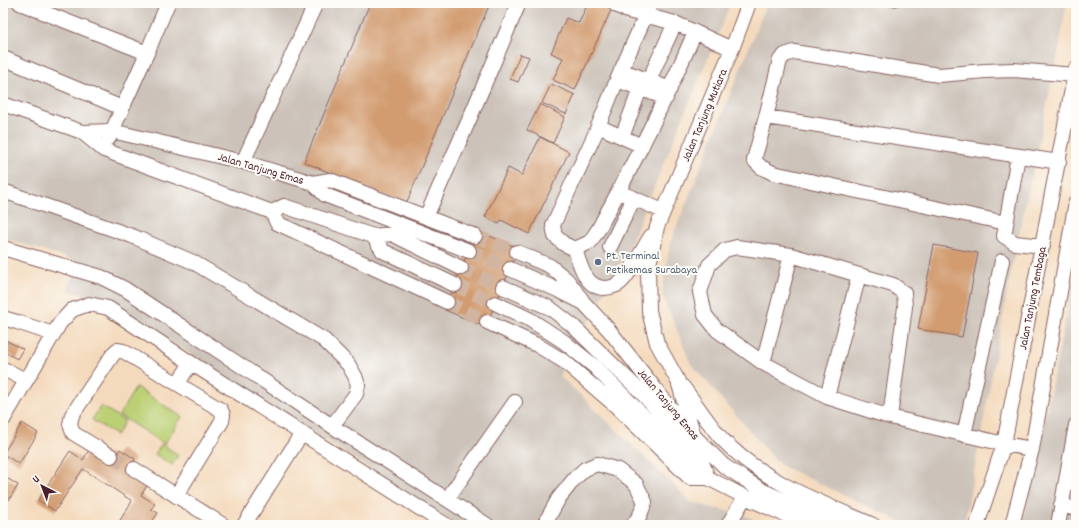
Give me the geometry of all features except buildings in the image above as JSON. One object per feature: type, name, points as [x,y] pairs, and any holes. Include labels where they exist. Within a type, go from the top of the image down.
[{"type":"lane","points":[[20,3],[147,53]]},
{"type":"lane","points":[[104,150],[168,3]]},
{"type":"lane","points":[[243,162],[316,3]]},
{"type":"lane","points":[[426,217],[519,3]]},
{"type":"lane","name":"Jalan Tanjung Mutiara","points":[[694,436],[678,381],[657,343],[649,311],[648,269],[657,227],[663,211],[732,49],[749,3]]},
{"type":"lane","points":[[616,5],[628,11],[648,9],[732,49]]},
{"type":"lane","points":[[648,9],[598,126],[553,224],[555,236],[564,244],[575,250],[590,242],[619,191],[668,93],[695,32]]},
{"type":"lane","points":[[622,137],[675,23]]},
{"type":"lane","points":[[1006,223],[773,173],[761,167],[754,160],[780,60],[785,55],[794,52],[939,75],[1014,70],[1075,72]]},
{"type":"lane","points":[[3,58],[122,108]]},
{"type":"lane","name":"Jalan Tanjung Tembaga","points":[[977,525],[1004,444],[1075,72]]},
{"type":"lane","points":[[619,75],[668,93]]},
{"type":"lane","points":[[3,104],[82,132],[104,150],[272,212],[277,223],[447,302]]},
{"type":"lane","points":[[766,117],[1059,162]]},
{"type":"lane","points":[[598,126],[642,146]]},
{"type":"lane","name":"Jalan Tanjung Emas","points":[[82,132],[112,131],[243,162],[313,183],[325,195],[469,251]]},
{"type":"lane","points":[[1018,156],[1004,236],[1015,243],[1042,246]]},
{"type":"lane","points":[[313,183],[330,180],[475,236]]},
{"type":"lane","points":[[3,191],[132,236],[193,262],[324,340],[348,364],[356,376],[358,385],[356,394],[332,426]]},
{"type":"lane","points":[[619,191],[663,211]]},
{"type":"lane","points":[[610,248],[634,198]]},
{"type":"lane","points":[[1012,525],[1032,449],[1076,202]]},
{"type":"lane","points":[[272,212],[284,206],[373,236],[392,234],[461,268]]},
{"type":"lane","name":"Jalan Tanjung Mutiara","points":[[575,250],[581,269],[588,281],[598,287],[611,288],[622,281],[657,227]]},
{"type":"lane","points":[[373,236],[383,251],[455,285]]},
{"type":"lane","points":[[890,417],[905,307],[904,293],[893,284],[791,255],[737,247],[725,250],[709,265],[700,292],[706,315],[717,330],[763,363],[827,397],[890,417],[964,435],[1032,449]]},
{"type":"lane","points":[[3,248],[102,277],[146,303],[332,426],[487,525]]},
{"type":"lane","points":[[517,252],[550,266],[567,280],[584,303]]},
{"type":"lane","points":[[763,363],[791,255]]},
{"type":"lane","points":[[964,435],[1002,261]]},
{"type":"lane","name":"Jalan Tanjung Emas","points":[[510,269],[560,290],[584,303],[609,330],[694,436],[724,466],[763,490],[839,525]]},
{"type":"lane","points":[[827,397],[859,275]]},
{"type":"lane","name":"Jalan Tanjung Emas","points":[[503,287],[550,308],[572,325],[641,392],[700,457],[708,478]]},
{"type":"lane","points":[[495,303],[529,319],[563,341],[594,366],[694,468],[708,478],[745,497],[808,525]]},
{"type":"lane","points":[[4,416],[60,323],[72,310],[89,304],[108,308],[191,363],[446,525]]},
{"type":"lane","points":[[8,320],[54,334]]},
{"type":"lane","points":[[487,322],[537,345],[565,362],[616,406],[690,478],[708,478]]},
{"type":"lane","points":[[111,456],[73,433],[70,424],[72,415],[117,350],[123,351],[221,410],[223,416],[222,421],[176,496]]},
{"type":"lane","points":[[178,383],[191,363]]},
{"type":"lane","points":[[3,370],[6,370],[25,380]]},
{"type":"lane","points":[[678,381],[722,438],[755,468],[798,492],[873,525]]},
{"type":"lane","points":[[447,499],[515,402]]},
{"type":"lane","points":[[1058,525],[1061,505],[1072,464],[1076,426]]},
{"type":"lane","points":[[244,525],[302,433]]},
{"type":"lane","points":[[544,525],[559,498],[575,478],[585,469],[597,464],[618,470],[636,484],[645,502],[640,515],[633,525]]},
{"type":"lane","points":[[134,469],[223,525]]},
{"type":"lane","points":[[728,525],[745,497]]},
{"type":"lane","points":[[1061,505],[1076,509]]},
{"type":"shaded area","points":[[3,3],[731,3],[626,254],[559,376],[691,502],[746,516],[765,525],[457,525],[104,299],[68,291],[77,261],[3,238]]},
{"type":"shaded area","points":[[767,3],[1067,3],[1059,49],[1013,262],[964,525],[908,525],[780,465],[691,364],[662,294],[670,243]]},
{"type":"shaded area","points":[[1076,269],[1076,525],[1022,525]]},
{"type":"green space","points":[[136,387],[182,417],[164,444],[119,415]]},
{"type":"green space","points":[[101,406],[125,421],[116,435],[92,420]]},
{"type":"green space","points":[[162,444],[178,455],[172,465],[155,454]]},
{"type":"tunnel","points":[[475,236],[517,252]]},
{"type":"tunnel","points":[[469,251],[510,269]]},
{"type":"tunnel","points":[[461,268],[503,287]]},
{"type":"tunnel","points":[[455,285],[495,303]]},
{"type":"tunnel","points":[[447,302],[487,322]]},
{"type":"tunnel","points":[[111,456],[134,469]]},
{"type":"place","name":"Pt. Terminal Petikemas Surabaya","points":[[598,262]]}]
